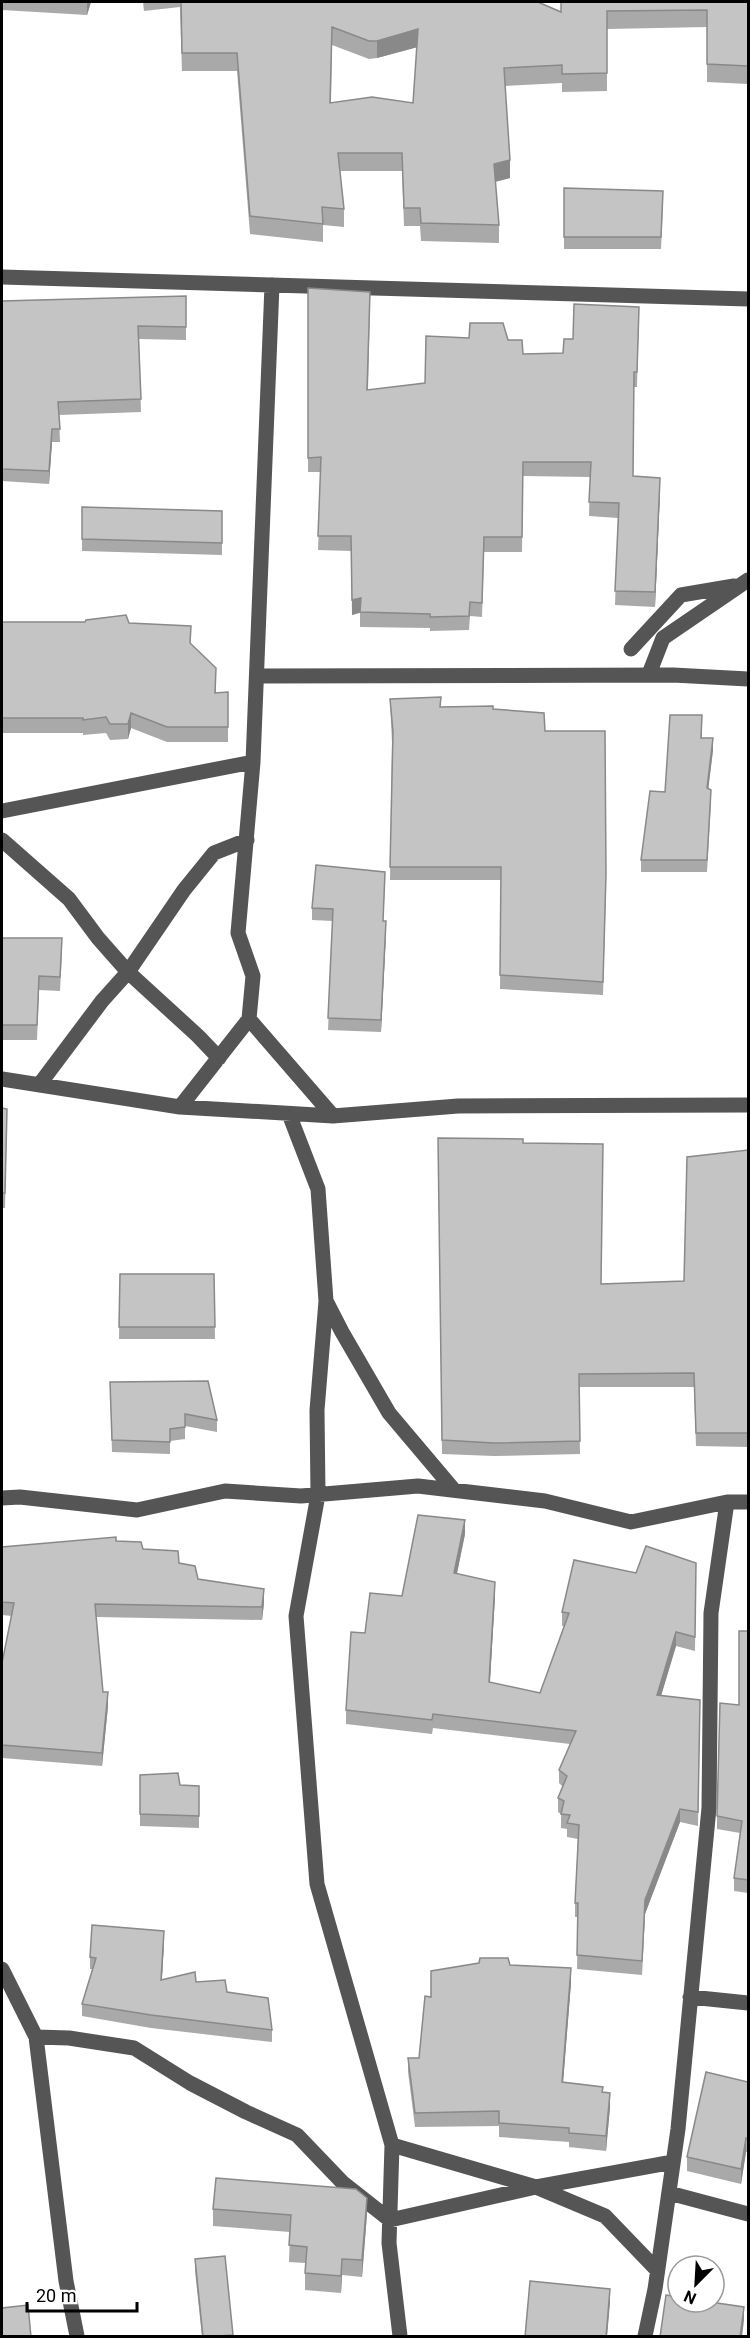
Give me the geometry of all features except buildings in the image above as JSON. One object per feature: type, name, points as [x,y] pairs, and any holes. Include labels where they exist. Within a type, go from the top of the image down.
[{"type":"street","points":[[2,277],[748,299]]},
{"type":"street","points":[[180,1107],[249,1019],[253,976],[238,933],[253,762],[272,285]]},
{"type":"street","points":[[649,674],[663,638],[744,582]]},
{"type":"street","points":[[631,649],[681,595],[744,582]]},
{"type":"street","points":[[257,676],[649,674],[748,679]]},
{"type":"street","points":[[2,811],[253,762]]},
{"type":"street","points":[[2,840],[69,898],[98,938],[128,972],[198,1035],[219,1058]]},
{"type":"street","points":[[39,1085],[102,1001],[128,972],[184,890],[214,853],[247,840]]},
{"type":"street","points":[[249,1019],[333,1116]]},
{"type":"street","points":[[2,1079],[180,1107],[333,1116],[458,1106],[748,1105]]},
{"type":"street","points":[[289,1114],[318,1189],[326,1301],[316,1410],[318,1495],[296,1616],[316,1884],[392,2145],[389,2243],[400,2337]]},
{"type":"street","points":[[326,1301],[389,1413],[454,1490]]},
{"type":"street","points":[[2,1498],[20,1497],[137,1510],[225,1491],[301,1496],[418,1486],[544,1501],[631,1522],[727,1502],[748,1502]]},
{"type":"street","points":[[645,2337],[673,2162],[709,1808],[711,1613],[727,1502]]},
{"type":"street","points":[[2,1969],[36,2037],[66,2281],[77,2337]]},
{"type":"street","points":[[690,1996],[748,2003]]},
{"type":"street","points":[[36,2037],[69,2038],[134,2048],[190,2083],[297,2135],[343,2183],[390,2220]]},
{"type":"street","points":[[392,2145],[536,2187],[605,2216],[657,2270]]},
{"type":"street","points":[[390,2220],[536,2187],[673,2162]]},
{"type":"street","points":[[669,2193],[748,2214]]}]
